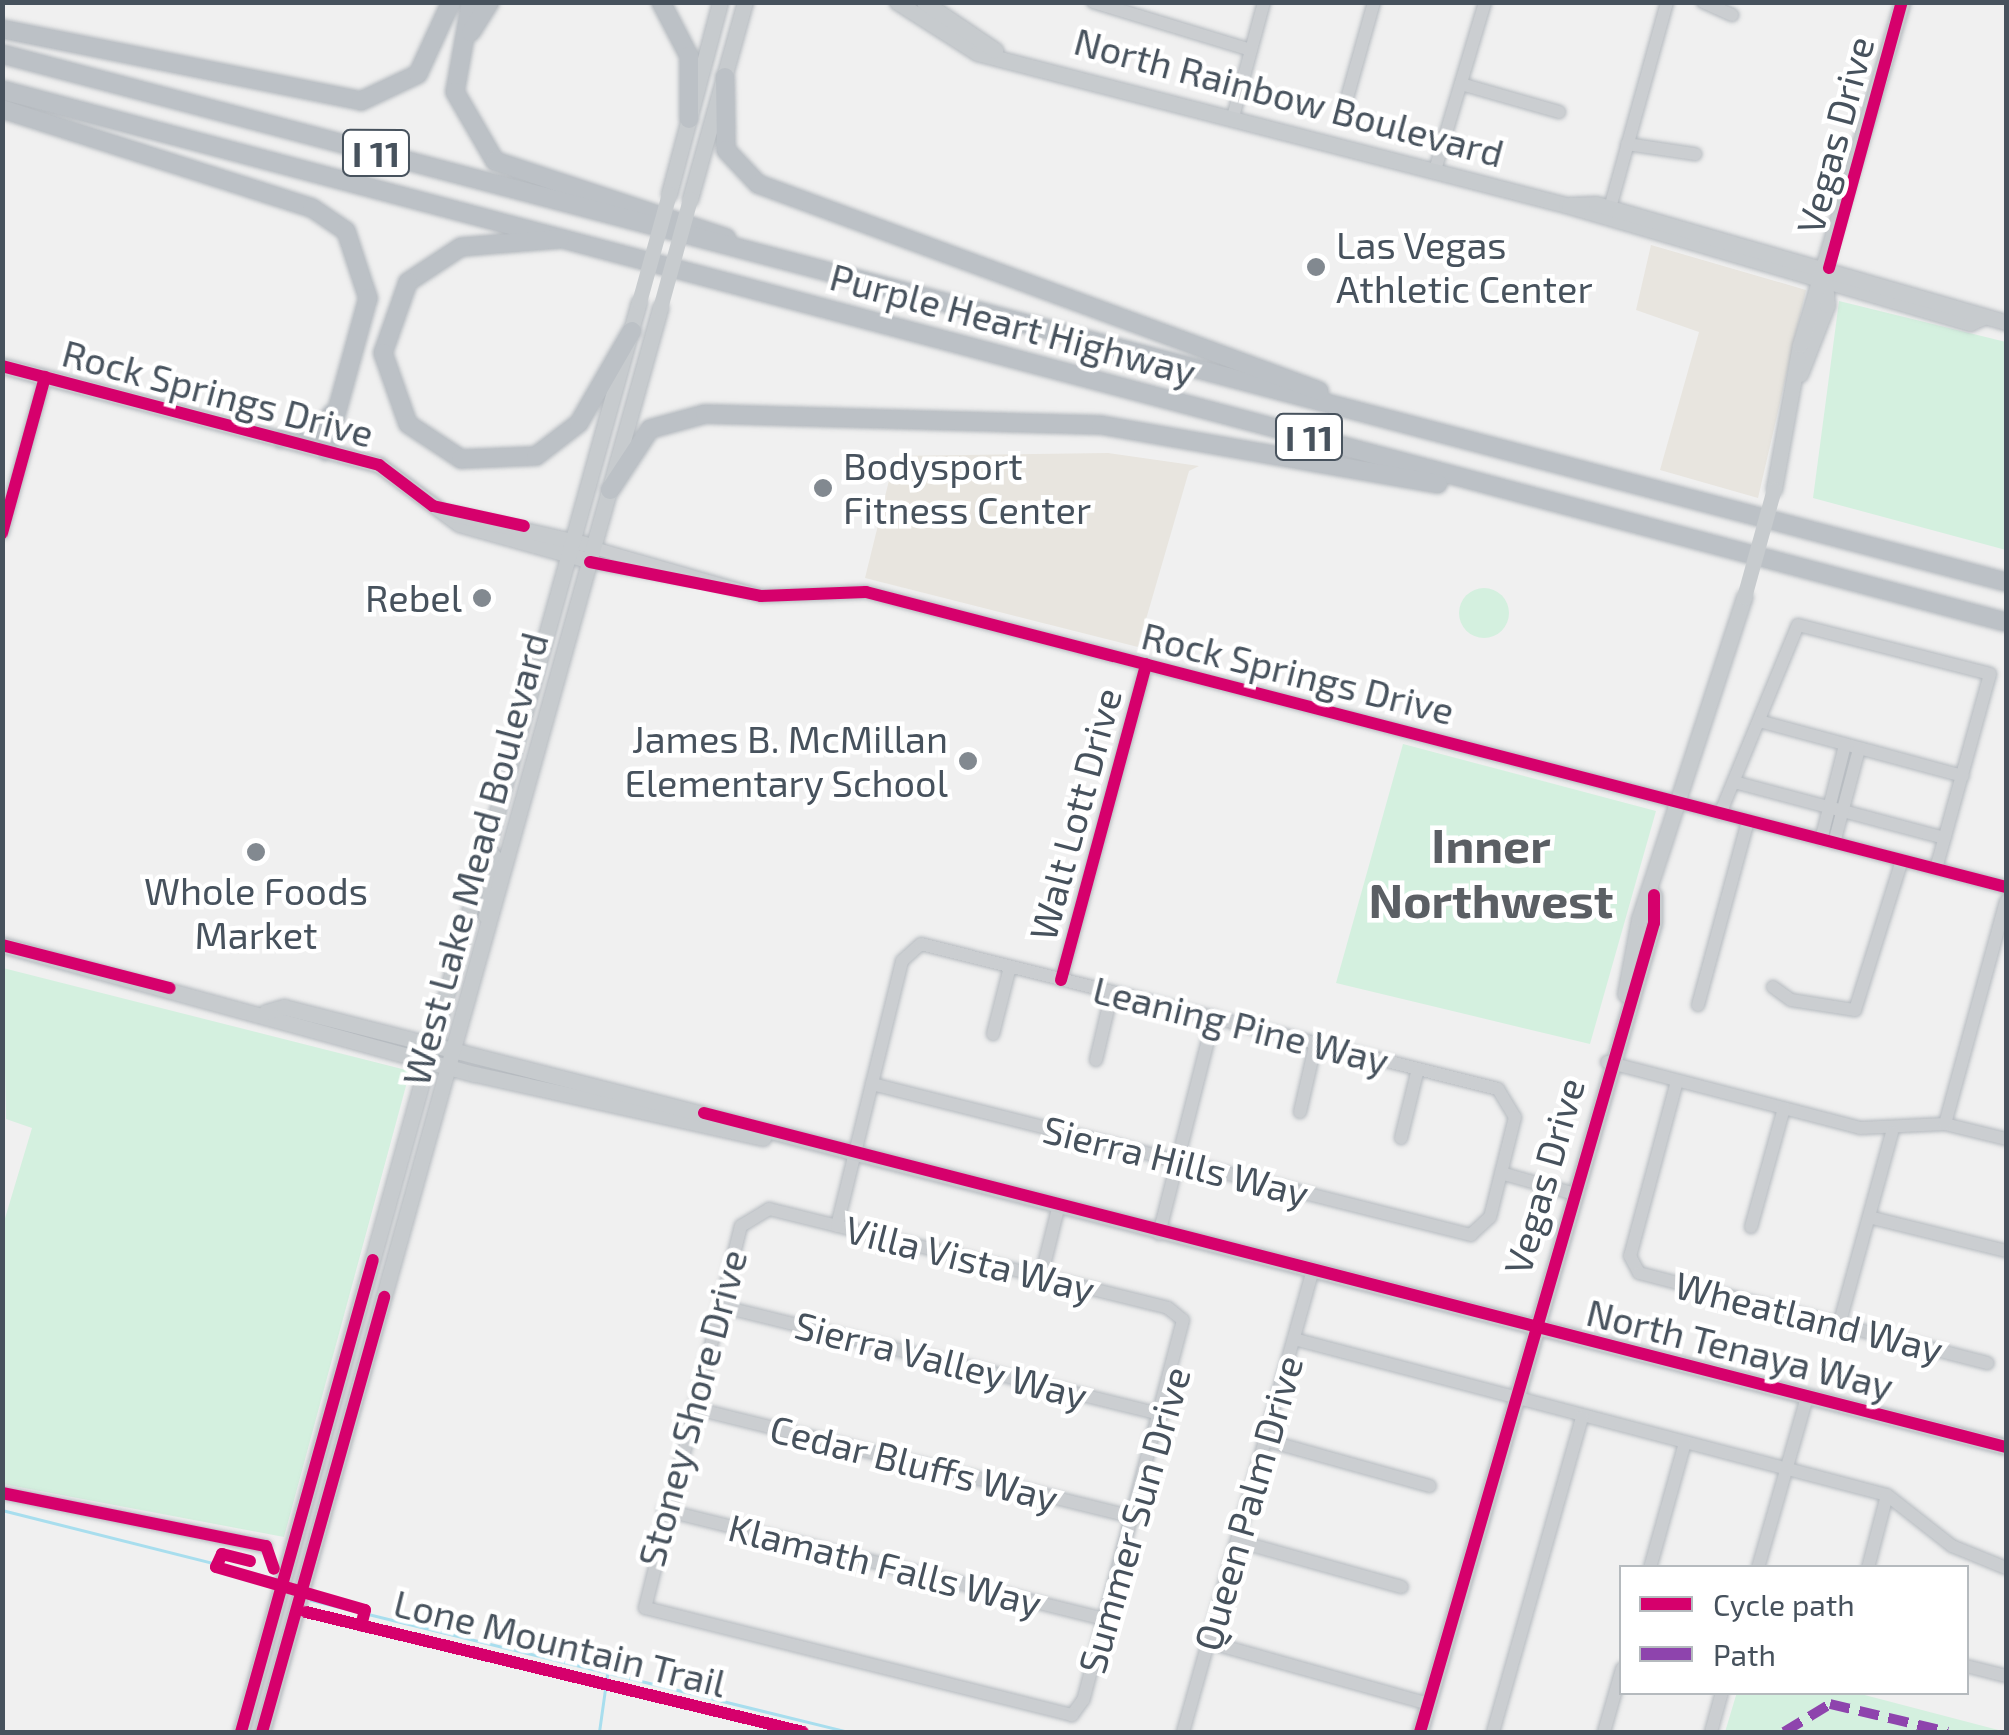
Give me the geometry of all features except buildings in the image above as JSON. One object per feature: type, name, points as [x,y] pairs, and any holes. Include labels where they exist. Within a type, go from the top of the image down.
[{"type":"highway","points":[[2,29],[361,101],[418,74],[451,2]]},
{"type":"highway","points":[[471,2],[455,92],[475,138],[511,170],[705,225],[749,251]]},
{"type":"highway","points":[[490,2],[467,43],[463,91],[477,131],[511,170]]},
{"type":"highway","points":[[661,2],[690,56],[689,119]]},
{"type":"highway","name":"Purple Heart Highway","points":[[2,54],[1336,402],[2006,582]]},
{"type":"highway","points":[[725,77],[726,150],[758,184],[1294,376],[1336,402]]},
{"type":"highway","name":"Purple Heart Highway","points":[[2,90],[2006,622]]},
{"type":"highway","points":[[2,108],[332,218],[364,262],[368,298],[326,451]]},
{"type":"highway","points":[[570,238],[461,247],[408,282],[383,342],[401,415],[461,460],[536,456],[579,424],[632,331]]},
{"type":"highway","points":[[281,439],[317,432],[337,410]]},
{"type":"highway","points":[[610,490],[650,429],[686,416],[923,415],[1174,435],[1668,533]]},
{"type":"main road","name":"West Lake Mead Boulevard","points":[[241,1732],[574,547],[720,2]]},
{"type":"main road","name":"West Lake Mead Boulevard","points":[[262,1732],[454,1059],[746,2]]},
{"type":"main road","name":"North Rainbow Boulevard","points":[[897,2],[947,42],[995,50],[1827,276]]},
{"type":"main road","name":"North Rainbow Boulevard","points":[[924,2],[995,50]]},
{"type":"main road","name":"Vegas Drive","points":[[1420,1732],[1625,998],[1649,939],[1654,895],[1774,489],[1796,380],[1814,350],[1827,276],[1902,2]]},
{"type":"main road","name":"North Rainbow Boulevard","points":[[1566,205],[1610,208],[1970,323],[1983,316],[2006,322]]},
{"type":"main road","name":"Rock Springs Drive","points":[[2,366],[379,466],[449,513],[592,555]]},
{"type":"main road","points":[[545,728],[535,716],[546,646]]},
{"type":"main road","points":[[524,724],[526,796]]},
{"type":"main road","points":[[506,788],[501,842],[510,856]]},
{"type":"main road","points":[[484,945],[496,859],[488,850]]},
{"type":"main road","name":"North Tenaya Way","points":[[2,945],[266,1012],[284,1007],[630,1112],[696,1128],[774,1138],[2006,1447]]},
{"type":"main road","name":"North Tenaya Way","points":[[454,1059],[735,1121],[774,1138]]},
{"type":"main road","points":[[630,1112],[686,1109]]},
{"type":"main road","points":[[696,1128],[735,1121]]},
{"type":"main road","points":[[370,1270],[390,1276]]},
{"type":"main road","points":[[316,1542],[309,1527],[320,1446]]},
{"type":"main road","points":[[290,1554],[305,1546],[290,1632]]},
{"type":"main road","points":[[253,1732],[255,1682]]},
{"type":"street","points":[[1093,2],[1251,50]]},
{"type":"street","points":[[1233,116],[1264,2]]},
{"type":"street","points":[[1344,109],[1374,2]]},
{"type":"street","points":[[1435,170],[1485,2]]},
{"type":"street","points":[[1610,208],[1667,2]]},
{"type":"street","points":[[1703,2],[1732,15]]},
{"type":"street","points":[[1461,84],[1559,112]]},
{"type":"street","points":[[1627,144],[1695,154]]},
{"type":"street","points":[[2,533],[46,378]]},
{"type":"street","name":"Rock Springs Drive","points":[[592,555],[762,596],[858,590],[2006,887]]},
{"type":"street","points":[[1720,814],[1798,625],[1990,674],[1936,869]]},
{"type":"street","name":"Walt Lott Drive","points":[[1061,980],[1146,664]]},
{"type":"street","points":[[1759,722],[1963,776]]},
{"type":"street","points":[[1828,841],[1852,747]]},
{"type":"street","points":[[1734,782],[1944,838]]},
{"type":"street","points":[[1698,1005],[1748,822]]},
{"type":"street","points":[[1773,987],[1791,1000],[1855,1010],[1902,860]]},
{"type":"street","points":[[1945,1124],[2006,900]]},
{"type":"street","name":"Leaning Pine Way","points":[[872,1084],[910,949],[931,944],[1418,1068],[1512,1100],[1501,1174]]},
{"type":"street","points":[[993,1034],[1010,967]]},
{"type":"street","points":[[1096,1060],[1112,992]]},
{"type":"street","points":[[1159,1234],[1214,1017]]},
{"type":"street","points":[[1300,1112],[1316,1042]]},
{"type":"street","points":[[1607,1062],[1892,1132],[1945,1124],[2006,1139]]},
{"type":"street","points":[[1401,1138],[1418,1068]]},
{"type":"street","name":"Wheatland Way","points":[[1678,1080],[1632,1266],[1839,1325],[1988,1362]]},
{"type":"street","points":[[837,1226],[872,1084]]},
{"type":"street","name":"Sierra Hills Way","points":[[872,1084],[1178,1162],[1479,1232],[1501,1174]]},
{"type":"street","points":[[1750,1227],[1784,1108]]},
{"type":"street","points":[[1839,1325],[1892,1132]]},
{"type":"street","points":[[1501,1174],[1570,1193]]},
{"type":"street","points":[[1041,1276],[1058,1209]]},
{"type":"street","name":"Villa Vista Way","points":[[752,1212],[837,1226],[1041,1276],[1168,1308],[1183,1320]]},
{"type":"street","name":"Stoney Shore Drive","points":[[752,1212],[720,1306],[664,1510],[645,1608],[1072,1715]]},
{"type":"street","points":[[1869,1217],[2006,1251]]},
{"type":"street","name":"Queen Palm Drive","points":[[1183,1732],[1312,1272]]},
{"type":"street","name":"Sierra Valley Way","points":[[720,1306],[1163,1415]]},
{"type":"street","name":"Summer Sun Drive","points":[[1072,1715],[1106,1619],[1135,1517],[1163,1415],[1183,1320]]},
{"type":"street","points":[[1294,1339],[1887,1494],[1952,1546],[2006,1568]]},
{"type":"street","points":[[1759,1565],[1807,1397]]},
{"type":"street","name":"Cedar Bluffs Way","points":[[692,1408],[1135,1517]]},
{"type":"street","points":[[1493,1732],[1582,1417]]},
{"type":"street","points":[[1265,1440],[1430,1486]]},
{"type":"street","points":[[1651,1565],[1685,1443]]},
{"type":"street","points":[[2,1493],[266,1546]]},
{"type":"street","points":[[1869,1565],[1887,1494]]},
{"type":"street","name":"Klamath Falls Way","points":[[664,1510],[1106,1619]]},
{"type":"street","points":[[1237,1541],[1402,1587]]},
{"type":"street","points":[[1208,1642],[1428,1704]]},
{"type":"street","points":[[1969,1667],[2006,1676]]},
{"type":"street","points":[[1604,1732],[1619,1680]]},
{"type":"street","points":[[1712,1732],[1721,1695]]},
{"type":"green space","points":[[1839,301],[2006,342],[2006,550],[1813,498]]},
{"type":"green space","points":[[1484,588],[1502,595],[1509,613],[1502,631],[1484,638],[1466,631],[1459,613],[1466,595]]},
{"type":"green space","points":[[1403,744],[1656,811],[1590,1044],[1336,983]]},
{"type":"green space","points":[[3,968],[410,1071],[284,1537],[3,1484],[3,1225],[32,1128],[6,1119]]},
{"type":"green space","points":[[1736,1695],[1865,1695],[2006,1732],[1725,1732]]},
{"type":"sand","points":[[1651,245],[1806,290],[1758,498],[1660,470],[1699,332],[1636,310]]},
{"type":"sand","points":[[1108,453],[1199,466],[1189,471],[1138,647],[865,578],[895,456]]},
{"type":"waterway","points":[[2,1510],[273,1578]]},
{"type":"waterway","points":[[311,1600],[849,1732]]},
{"type":"waterway","points":[[599,1732],[607,1675]]},
{"type":"marked path","points":[[1784,1732],[1830,1704],[1948,1732]]},
{"type":"cycle path","points":[[1829,268],[1902,2]]},
{"type":"cycle path","points":[[2,366],[379,465],[433,506],[524,526]]},
{"type":"cycle path","points":[[2,533],[45,377]]},
{"type":"cycle path","points":[[590,562],[761,596],[866,592],[2006,887]]},
{"type":"cycle path","points":[[1061,980],[1146,664]]},
{"type":"cycle path","points":[[1420,1732],[1654,923],[1654,895]]},
{"type":"cycle path","points":[[2,945],[170,988]]},
{"type":"cycle path","points":[[704,1113],[2006,1447]]},
{"type":"cycle path","points":[[241,1732],[373,1260]]},
{"type":"cycle path","points":[[262,1732],[384,1297]]},
{"type":"cycle path","points":[[2,1493],[266,1546],[274,1569]]},
{"type":"cycle path","points":[[250,1561],[222,1554],[216,1567],[365,1610],[361,1626]]},
{"type":"cycle path","name":"Lone Mountain Trail","points":[[306,1612],[803,1732]]},
{"type":"place","name":"Las Vegas Athletic Center","points":[[1316,267]]},
{"type":"place","name":"Bodysport Fitness Center","points":[[823,488]]},
{"type":"place","name":"Rebel","points":[[482,598]]},
{"type":"place","name":"James B. McMillan Elementary School","points":[[968,761]]},
{"type":"place","name":"Whole Foods Market","points":[[256,852]]},
{"type":"district","name":"Inner Northwest","points":[[1491,872]]}]
